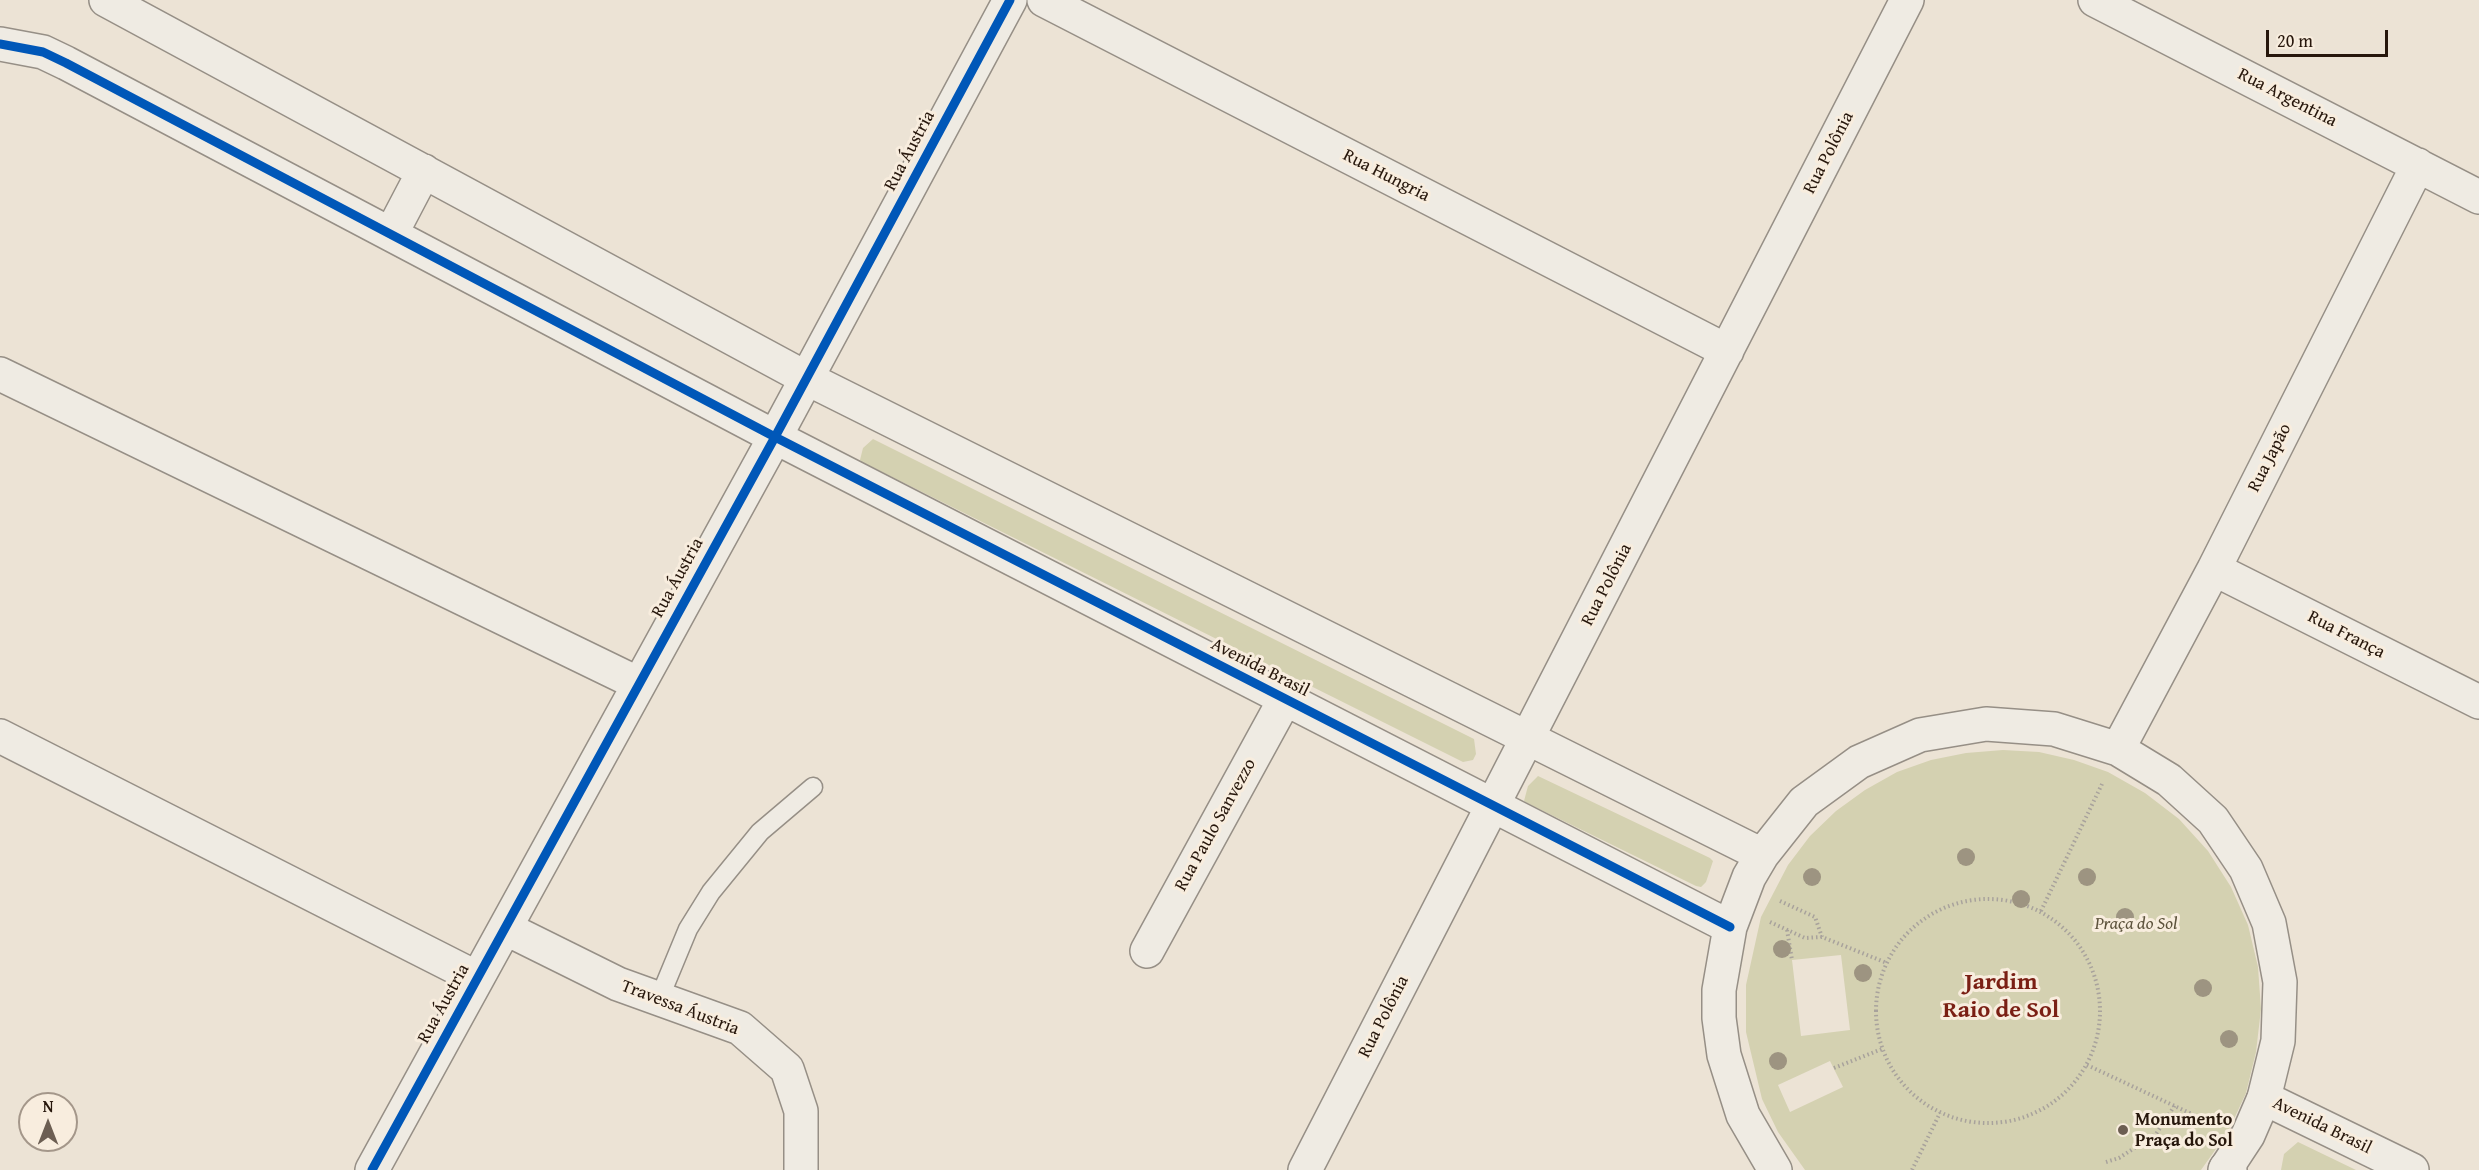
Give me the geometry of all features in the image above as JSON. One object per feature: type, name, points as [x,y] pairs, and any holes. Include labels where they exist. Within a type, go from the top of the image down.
[{"type":"street","points":[[106,0],[806,378],[1762,855]]},
{"type":"street","name":"Rua Áustria","points":[[372,1170],[775,437],[1010,0]]},
{"type":"street","name":"Rua Hungria","points":[[1044,0],[1727,351]]},
{"type":"street","name":"Rua Polônia","points":[[1305,1170],[1907,0]]},
{"type":"street","name":"Rua Argentina","points":[[2095,0],[2479,197]]},
{"type":"street","name":"Avenida Brasil","points":[[0,44],[43,52],[66,63],[775,437],[1492,806],[1745,922]]},
{"type":"street","name":"Rua Japão","points":[[2118,750],[2214,569],[2418,165]]},
{"type":"street","points":[[391,234],[424,171]]},
{"type":"street","points":[[0,374],[639,684]]},
{"type":"street","name":"Rua França","points":[[2214,569],[2479,702]]},
{"type":"street","name":"Rua Paulo Sanvezzo","points":[[1147,951],[1286,699]]},
{"type":"street","points":[[1775,1170],[1743,1115],[1724,1055],[1719,990],[1745,922],[1738,902],[1762,855],[1804,802],[1858,762],[1920,735],[1986,724],[2054,729],[2118,750],[2169,780],[2213,820],[2246,869],[2270,923],[2280,993],[2278,1041],[2264,1098],[2248,1135],[2227,1169]]},
{"type":"street","points":[[0,736],[477,978]]},
{"type":"street","name":"Travessa Áustria","points":[[505,928],[618,984],[740,1028],[787,1069],[801,1112],[801,1170]]},
{"type":"street","name":"Avenida Brasil","points":[[2264,1098],[2412,1170]]},
{"type":"lane","points":[[659,999],[688,929],[711,892],[760,832],[813,787]]},
{"type":"path","points":[[2041,911],[2103,783]]},
{"type":"path","points":[[1770,896],[1815,917],[1822,937]]},
{"type":"path","points":[[1991,900],[2016,903],[2041,911],[2069,933],[2089,962],[2099,996],[2099,1031],[2087,1065],[2070,1087],[2049,1106],[2023,1118],[1995,1124],[1967,1122],[1940,1113],[1915,1097],[1895,1075],[1882,1049],[1875,1006],[1887,963],[1900,941],[1919,923],[1941,910],[1991,900]]},
{"type":"path","points":[[1745,922],[1787,930],[1806,938],[1822,937],[1887,963]]},
{"type":"path","points":[[1787,930],[1792,960]]},
{"type":"path","points":[[1834,1068],[1882,1049]]},
{"type":"path","points":[[2087,1065],[2217,1126]]},
{"type":"path","points":[[2106,1162],[2119,1158],[2156,1134],[2175,1105]]},
{"type":"path","points":[[1912,1170],[1940,1113]]},
{"type":"green space","points":[[873,439],[1474,739],[1476,754],[1473,760],[1463,762],[862,462],[860,460],[863,448]]},
{"type":"green space","name":"Praça do Sol","points":[[2003,750],[2039,752],[2074,760],[2108,772],[2145,793],[2179,819],[2208,851],[2231,887],[2248,925],[2258,967],[2261,1009],[2256,1052],[2246,1093],[2228,1132],[2201,1170],[1805,1170],[1778,1132],[1762,1099],[1746,1032],[1746,985],[1761,917],[1788,865],[1810,836],[1836,811],[1865,790],[1897,772],[1931,760],[1966,753]],"holes":[[[1841,955],[1850,1030],[1801,1036],[1792,960]],[[1830,1061],[1843,1087],[1790,1112],[1778,1085]]]},
{"type":"green space","points":[[1538,776],[1710,858],[1713,861],[1706,882],[1701,887],[1696,886],[1527,803],[1524,801],[1528,786]]},
{"type":"green space","points":[[2298,1142],[2356,1170],[2281,1170],[2284,1154]]},
{"type":"cycle path","points":[[372,1170],[775,437],[1010,0]]},
{"type":"cycle path","points":[[0,44],[43,52],[66,63],[775,437],[1730,927]]},
{"type":"place","name":"Monumento Praça do Sol","points":[[2123,1130]]},
{"type":"district","name":"Jardim Raio de Sol","points":[[2001,997]]}]
